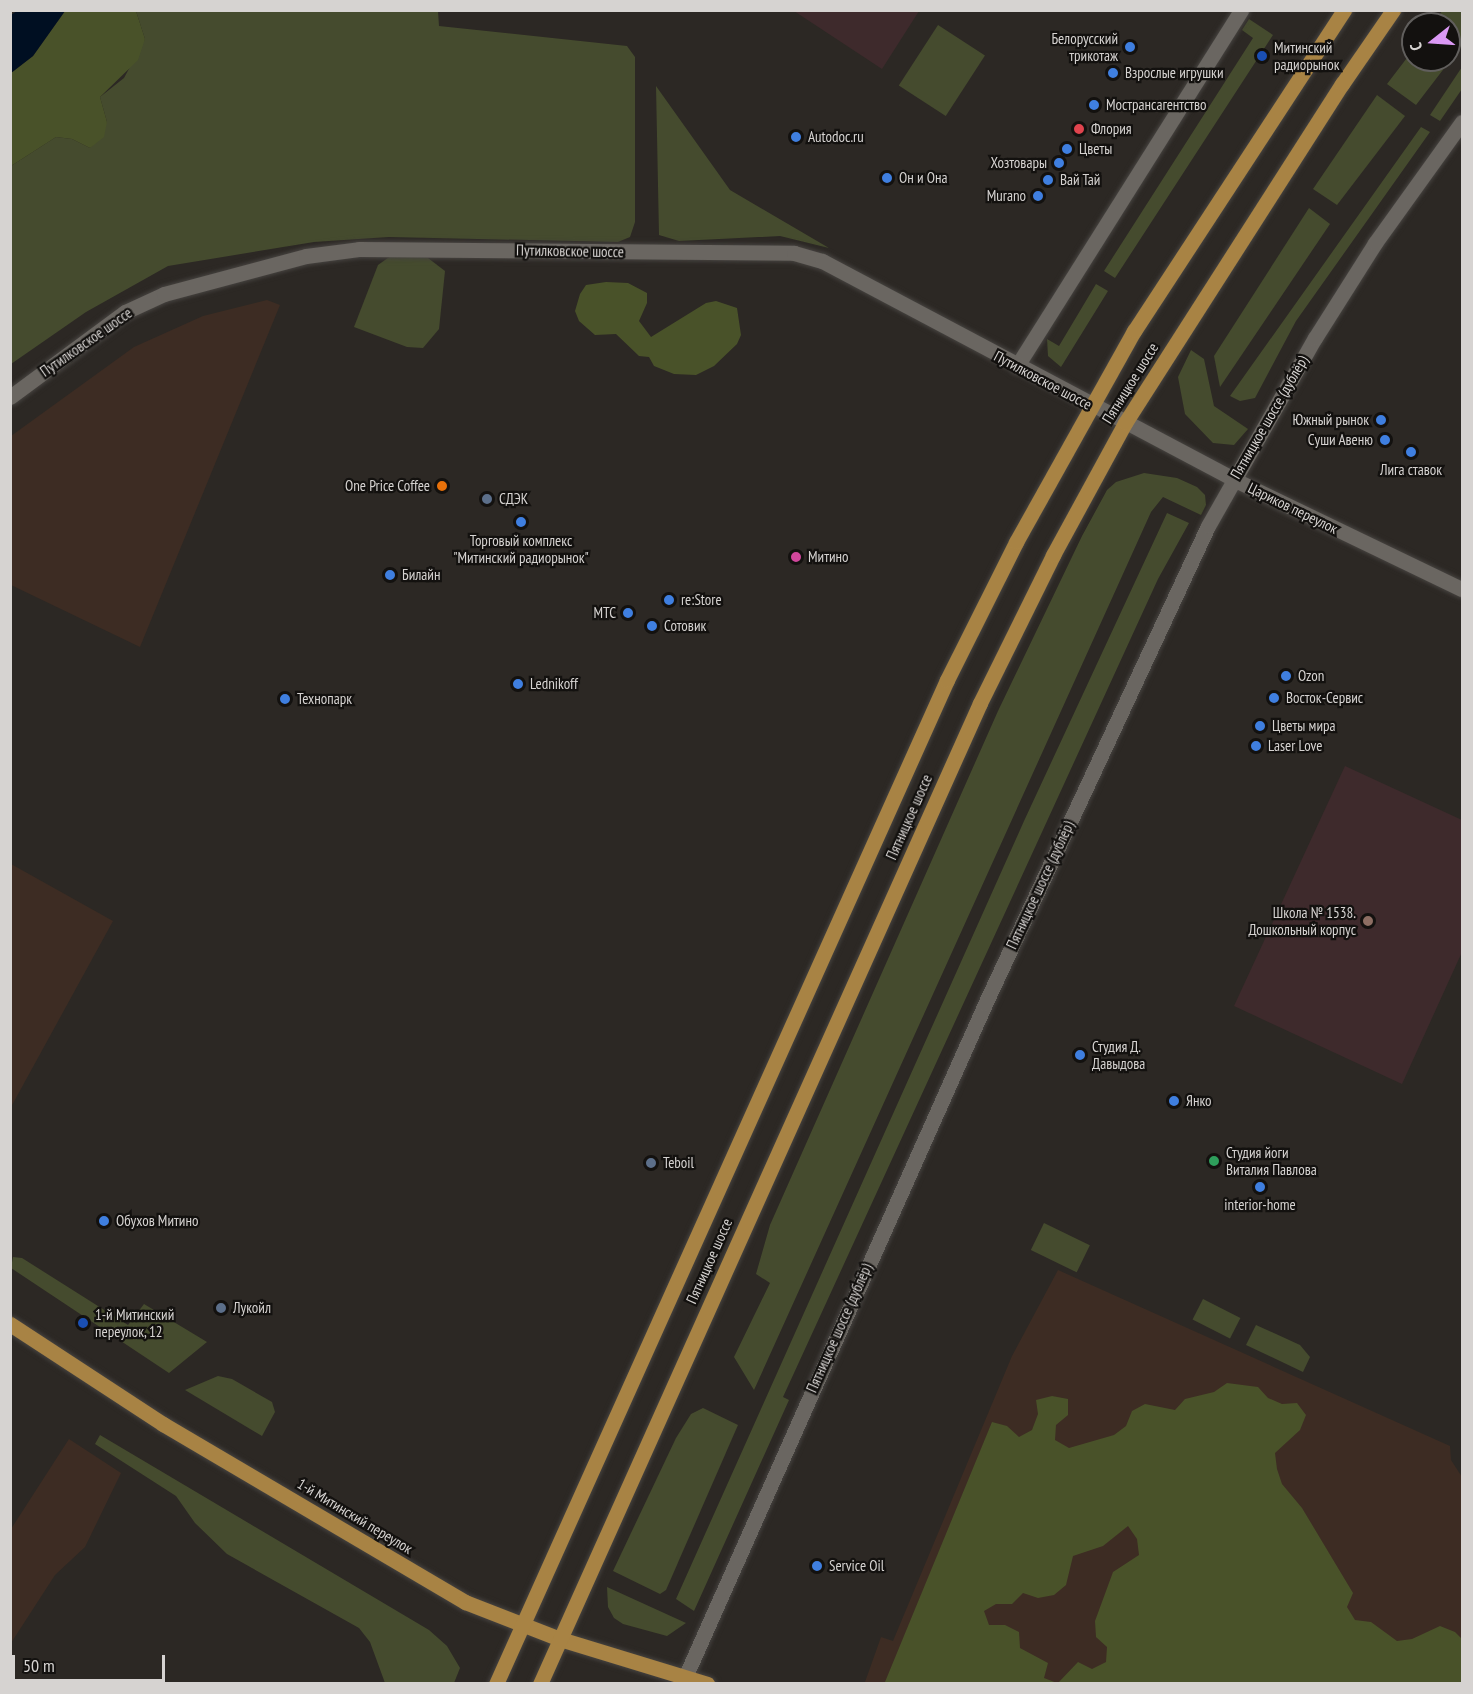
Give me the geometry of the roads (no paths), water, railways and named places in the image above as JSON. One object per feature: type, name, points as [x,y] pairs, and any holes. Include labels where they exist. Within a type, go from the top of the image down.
[{"type":"main road","name":"Пятницкое шоссе","points":[[496,1683],[947,680],[1089,405],[1163,285],[1344,10]]},
{"type":"main road","name":"Пятницкое шоссе","points":[[540,1683],[980,703],[1053,555],[1125,423],[1341,84],[1393,10]]},
{"type":"main road","name":"1-й Митинский переулок","points":[[10,1324],[163,1424],[465,1602],[560,1640],[683,1680],[707,1683]]},
{"type":"street","points":[[1017,366],[1241,10]]},
{"type":"street","name":"Пятницкое шоссе (дублёр)","points":[[683,1680],[980,1015],[1233,479],[1374,243],[1462,122]]},
{"type":"street","name":"Путилковское шоссе","points":[[10,397],[125,312],[164,294],[269,264],[359,249],[794,253],[822,261],[1125,423]]},
{"type":"street","name":"Цариков переулок","points":[[1125,423],[1233,479],[1462,590]]},
{"type":"water","points":[[17,11],[65,11],[33,56],[11,73],[11,15]]},
{"type":"place","name":"Белорусский трикотаж","points":[[1130,47]]},
{"type":"place","name":"Митинский радиорынок","points":[[1262,56]]},
{"type":"place","name":"Взрослые игрушки","points":[[1113,73]]},
{"type":"place","name":"Мострансагентство","points":[[1094,105]]},
{"type":"place","name":"Флория","points":[[1079,129]]},
{"type":"place","name":"Autodoc.ru","points":[[796,137]]},
{"type":"place","name":"Цветы","points":[[1067,149]]},
{"type":"place","name":"Хозтовары","points":[[1059,163]]},
{"type":"place","name":"Он и Она","points":[[887,178]]},
{"type":"place","name":"Вай Тай","points":[[1048,180]]},
{"type":"place","name":"Murano","points":[[1038,196]]},
{"type":"place","name":"Южный рынок","points":[[1381,420]]},
{"type":"place","name":"Суши Авеню","points":[[1385,440]]},
{"type":"place","name":"Лига ставок","points":[[1411,452]]},
{"type":"place","name":"One Price Coffee","points":[[442,486]]},
{"type":"place","name":"СДЭК","points":[[487,499]]},
{"type":"place","name":"Торговый комплекс \"Митинский радиорынок\"","points":[[521,522]]},
{"type":"place","name":"Митино","points":[[796,557]]},
{"type":"place","name":"Билайн","points":[[390,575]]},
{"type":"place","name":"re:Store","points":[[669,600]]},
{"type":"place","name":"МТС","points":[[628,613]]},
{"type":"place","name":"Сотовик","points":[[652,626]]},
{"type":"place","name":"Ozon","points":[[1286,676]]},
{"type":"place","name":"Lednikoff","points":[[518,684]]},
{"type":"place","name":"Восток-Сервис","points":[[1274,698]]},
{"type":"place","name":"Технопарк","points":[[285,699]]},
{"type":"place","name":"Цветы мира","points":[[1260,726]]},
{"type":"place","name":"Laser Love","points":[[1256,746]]},
{"type":"place","name":"Школа № 1538. Дошкольный корпус","points":[[1368,921]]},
{"type":"place","name":"Студия Д. Давыдова","points":[[1080,1055]]},
{"type":"place","name":"Янко","points":[[1174,1101]]},
{"type":"place","name":"Студия йоги Виталия Павлова","points":[[1214,1161]]},
{"type":"place","name":"Teboil","points":[[651,1163]]},
{"type":"place","name":"interior-home","points":[[1260,1187]]},
{"type":"place","name":"Обухов Митино","points":[[104,1221]]},
{"type":"place","name":"Лукойл","points":[[221,1308]]},
{"type":"place","name":"1-й Митинский переулок, 12","points":[[83,1323]]},
{"type":"place","name":"Service Oil","points":[[817,1566]]}]
